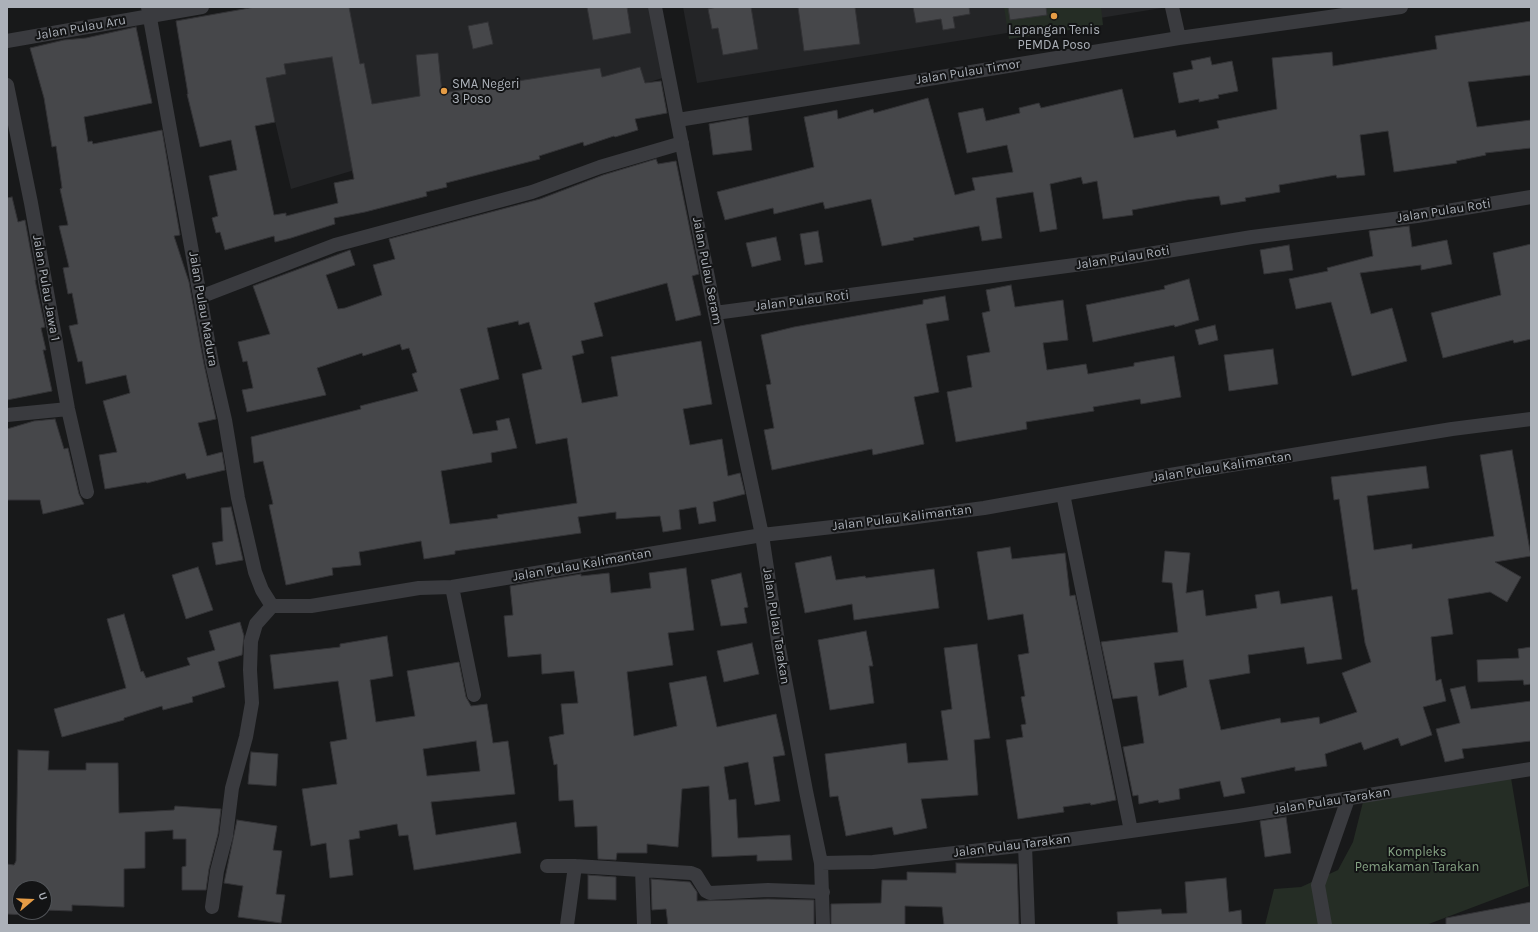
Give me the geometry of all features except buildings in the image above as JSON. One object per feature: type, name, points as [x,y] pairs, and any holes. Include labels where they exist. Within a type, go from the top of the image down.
[{"type":"street","name":"Jalan Pulau Aru","points":[[7,41],[148,11],[202,7]]},
{"type":"street","name":"Jalan Pulau Seram","points":[[655,7],[715,313],[762,534]]},
{"type":"street","points":[[1172,7],[1179,38]]},
{"type":"street","name":"Jalan Pulau Timor","points":[[678,120],[1179,38],[1399,7]]},
{"type":"street","name":"Jalan Pulau Madura","points":[[148,11],[200,297],[249,548],[259,581],[272,606]]},
{"type":"street","name":"Jalan Pulau Jawa 1","points":[[7,84],[31,202],[68,409],[87,492]]},
{"type":"street","points":[[200,297],[335,246],[532,192],[600,167],[682,143]]},
{"type":"street","name":"Jalan Pulau Roti","points":[[715,313],[1112,260],[1252,237],[1417,216],[1531,197]]},
{"type":"street","points":[[7,415],[68,409]]},
{"type":"street","name":"Jalan Pulau Kalimantan","points":[[272,606],[311,606],[419,588],[452,587],[762,534],[894,520],[984,508],[1170,475],[1444,430],[1531,418]]},
{"type":"street","points":[[1063,494],[1132,831]]},
{"type":"street","name":"Jalan Pulau Tarakan","points":[[762,534],[779,648],[806,791],[822,863],[873,862],[1132,831],[1348,799],[1429,784],[1531,769]]},
{"type":"street","points":[[452,587],[474,695]]},
{"type":"street","points":[[212,907],[217,870],[226,836],[232,788],[246,737],[252,704],[250,670],[252,641],[256,624],[272,606]]},
{"type":"street","points":[[1325,925],[1318,885],[1348,799]]},
{"type":"street","points":[[1025,845],[1028,925]]},
{"type":"street","points":[[822,863],[824,925]]},
{"type":"street","points":[[547,866],[575,866],[691,873],[696,875],[706,891],[710,893],[768,890],[823,892]]},
{"type":"street","points":[[568,925],[575,866]]},
{"type":"street","points":[[642,870],[644,925]]},
{"type":"shaded area","name":"SMA Negeri 3 Poso","points":[[248,7],[653,7],[666,77],[291,189]]},
{"type":"shaded area","points":[[683,7],[1168,7],[697,83]]},
{"type":"green space","name":"Lapangan Tenis PEMDA Poso","points":[[1004,7],[1101,7],[1103,25],[1009,39]]},
{"type":"green space","name":"Kompleks Pemakaman Tarakan","points":[[1511,778],[1529,886],[1426,925],[1265,925],[1274,889],[1301,887],[1338,870],[1353,842],[1363,802]]},
{"type":"place","name":"Lapangan Tenis PEMDA Poso","points":[[1054,16]]},
{"type":"place","name":"SMA Negeri 3 Poso","points":[[444,91]]}]
